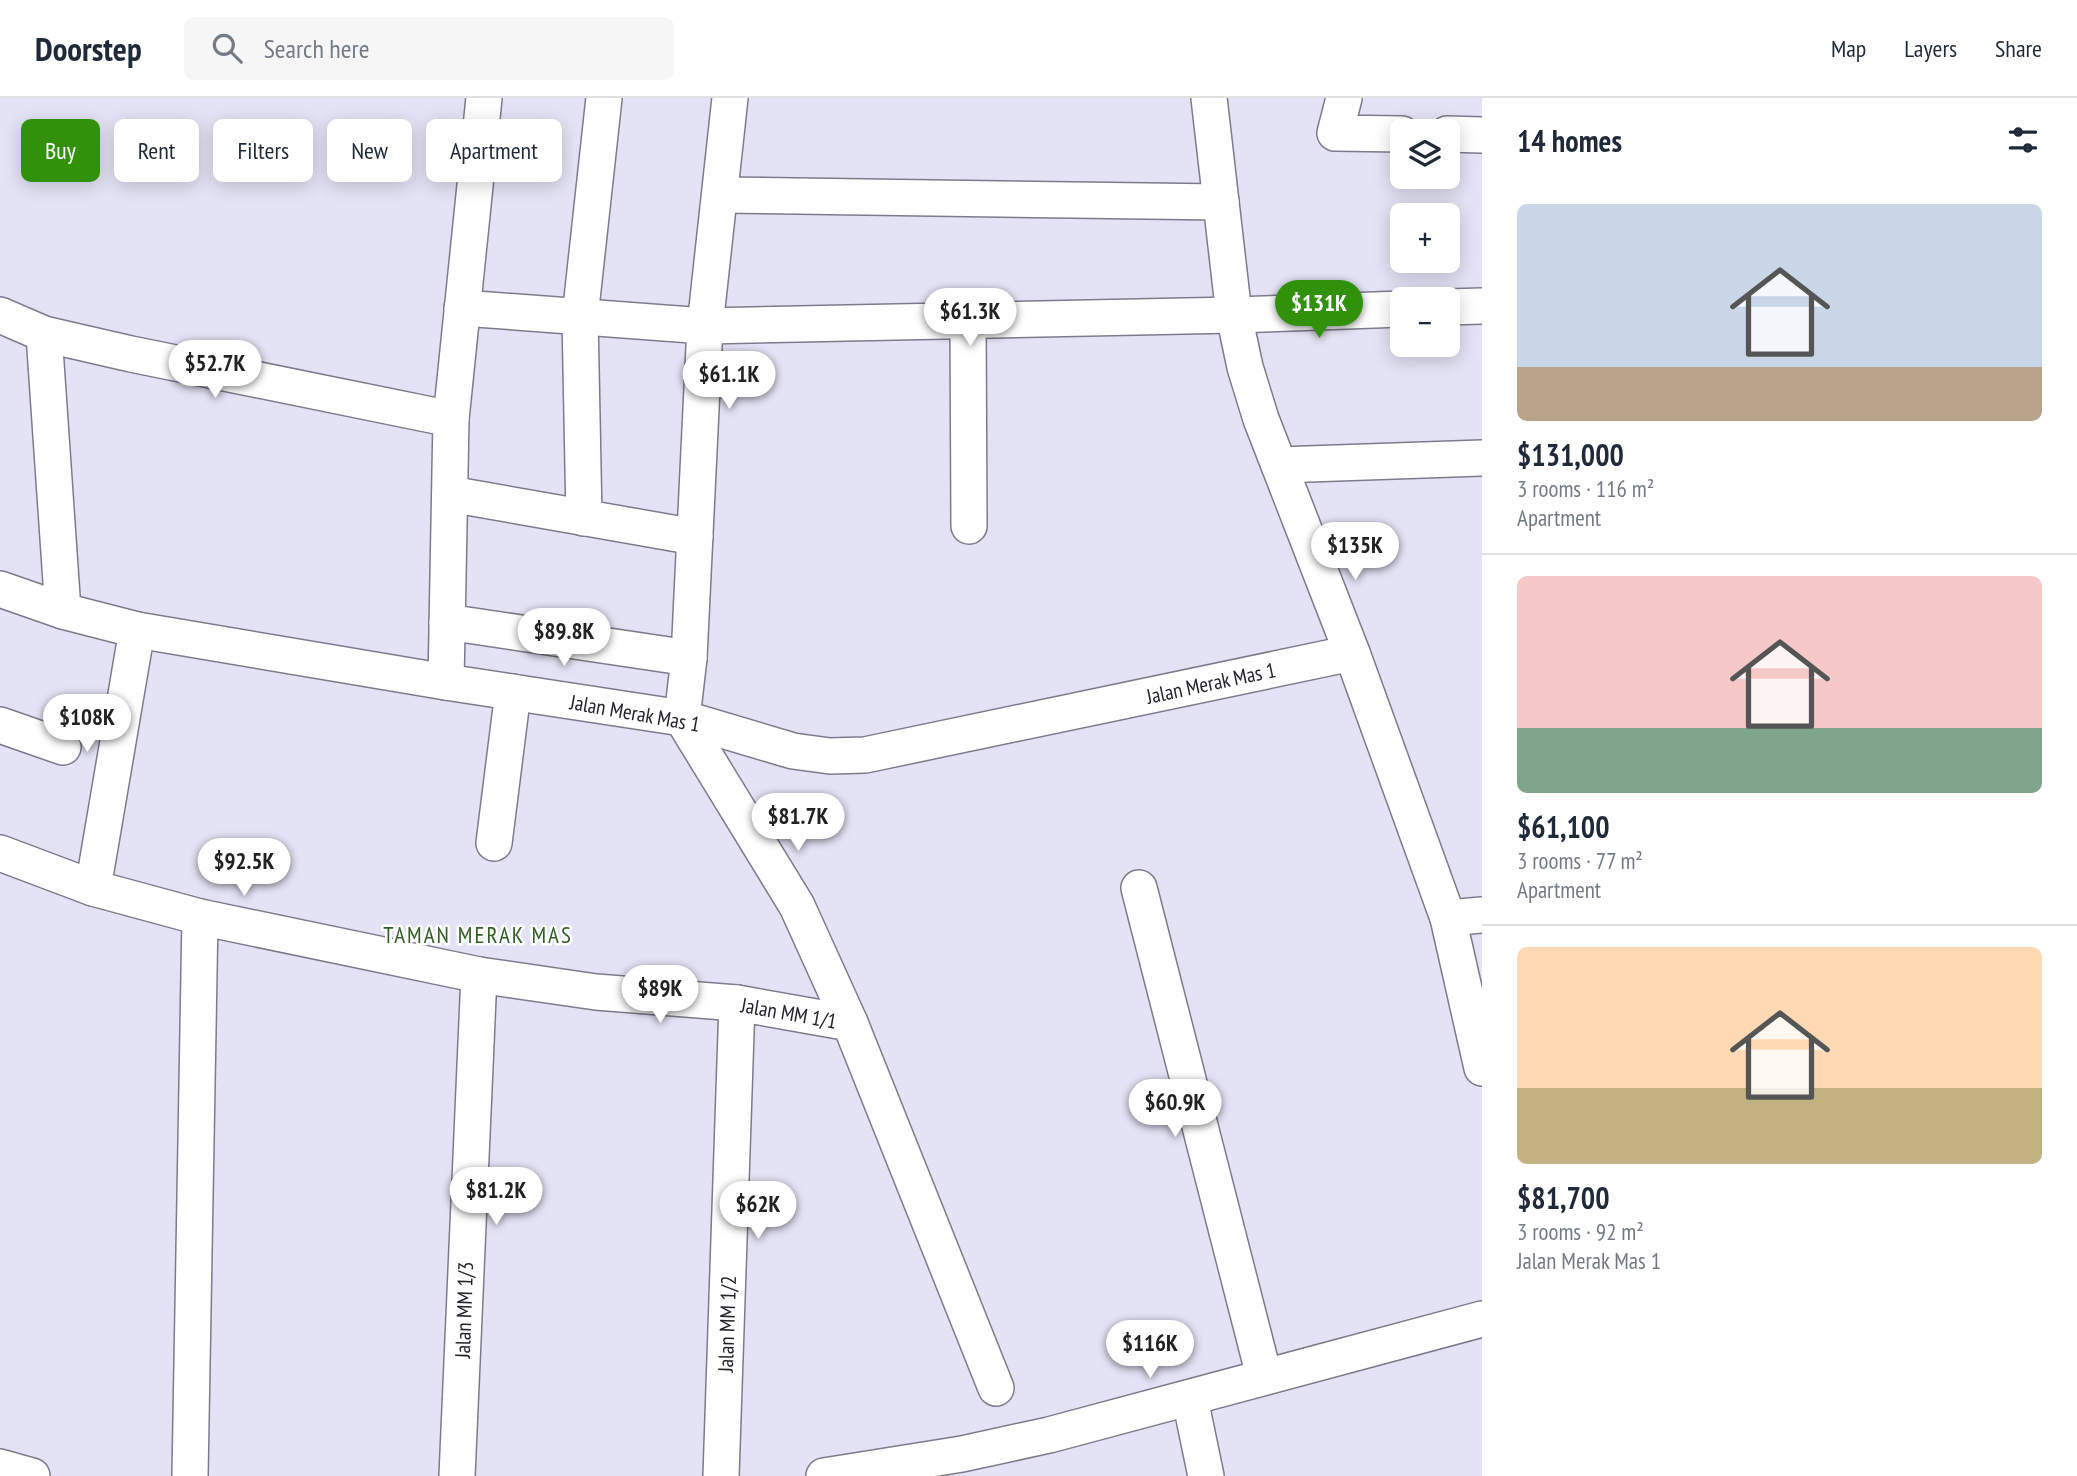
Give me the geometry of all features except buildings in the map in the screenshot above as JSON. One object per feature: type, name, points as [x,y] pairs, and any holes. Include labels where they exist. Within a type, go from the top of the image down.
[{"type":"street","points":[[446,682],[451,419],[484,98]]},
{"type":"street","points":[[584,518],[580,317],[604,98]]},
{"type":"street","points":[[730,98],[705,326],[689,658],[682,718],[797,906],[850,1023],[996,1388]]},
{"type":"street","points":[[1209,98],[1234,315],[1245,367],[1448,918],[1482,1068]]},
{"type":"street","points":[[1344,98],[1335,133],[1390,134]]},
{"type":"street","points":[[1460,134],[1482,135]]},
{"type":"street","points":[[720,195],[1221,202]]},
{"type":"street","points":[[1460,307],[1482,306]]},
{"type":"street","points":[[462,308],[705,326],[1390,309]]},
{"type":"street","points":[[0,315],[44,334],[451,419]]},
{"type":"street","points":[[968,320],[969,527]]},
{"type":"street","points":[[44,334],[63,611]]},
{"type":"street","points":[[1279,465],[1482,458]]},
{"type":"street","points":[[450,494],[695,537]]},
{"type":"street","name":"Jalan Merak Mas 1","points":[[0,589],[63,611],[137,630],[682,718],[793,751],[830,757],[864,755],[1352,653]]},
{"type":"street","points":[[447,622],[689,658]]},
{"type":"street","points":[[93,888],[137,630]]},
{"type":"street","points":[[494,844],[513,692]]},
{"type":"street","points":[[0,724],[63,747]]},
{"type":"street","name":"Jalan MM 1/1","points":[[0,852],[93,888],[200,917],[479,975],[596,992],[737,1003],[850,1023]]},
{"type":"street","points":[[1139,888],[1264,1376]]},
{"type":"street","points":[[1448,918],[1482,915]]},
{"type":"street","points":[[190,1476],[200,917]]},
{"type":"street","name":"Jalan MM 1/3","points":[[457,1476],[479,975]]},
{"type":"street","name":"Jalan MM 1/2","points":[[721,1476],[737,1003]]},
{"type":"street","points":[[824,1476],[999,1446],[1189,1399],[1264,1376],[1482,1319]]},
{"type":"street","points":[[1189,1399],[1206,1476]]},
{"type":"street","points":[[0,1467],[32,1476]]},
{"type":"district","name":"TAMAN MERAK MAS","points":[[478,934]]}]
